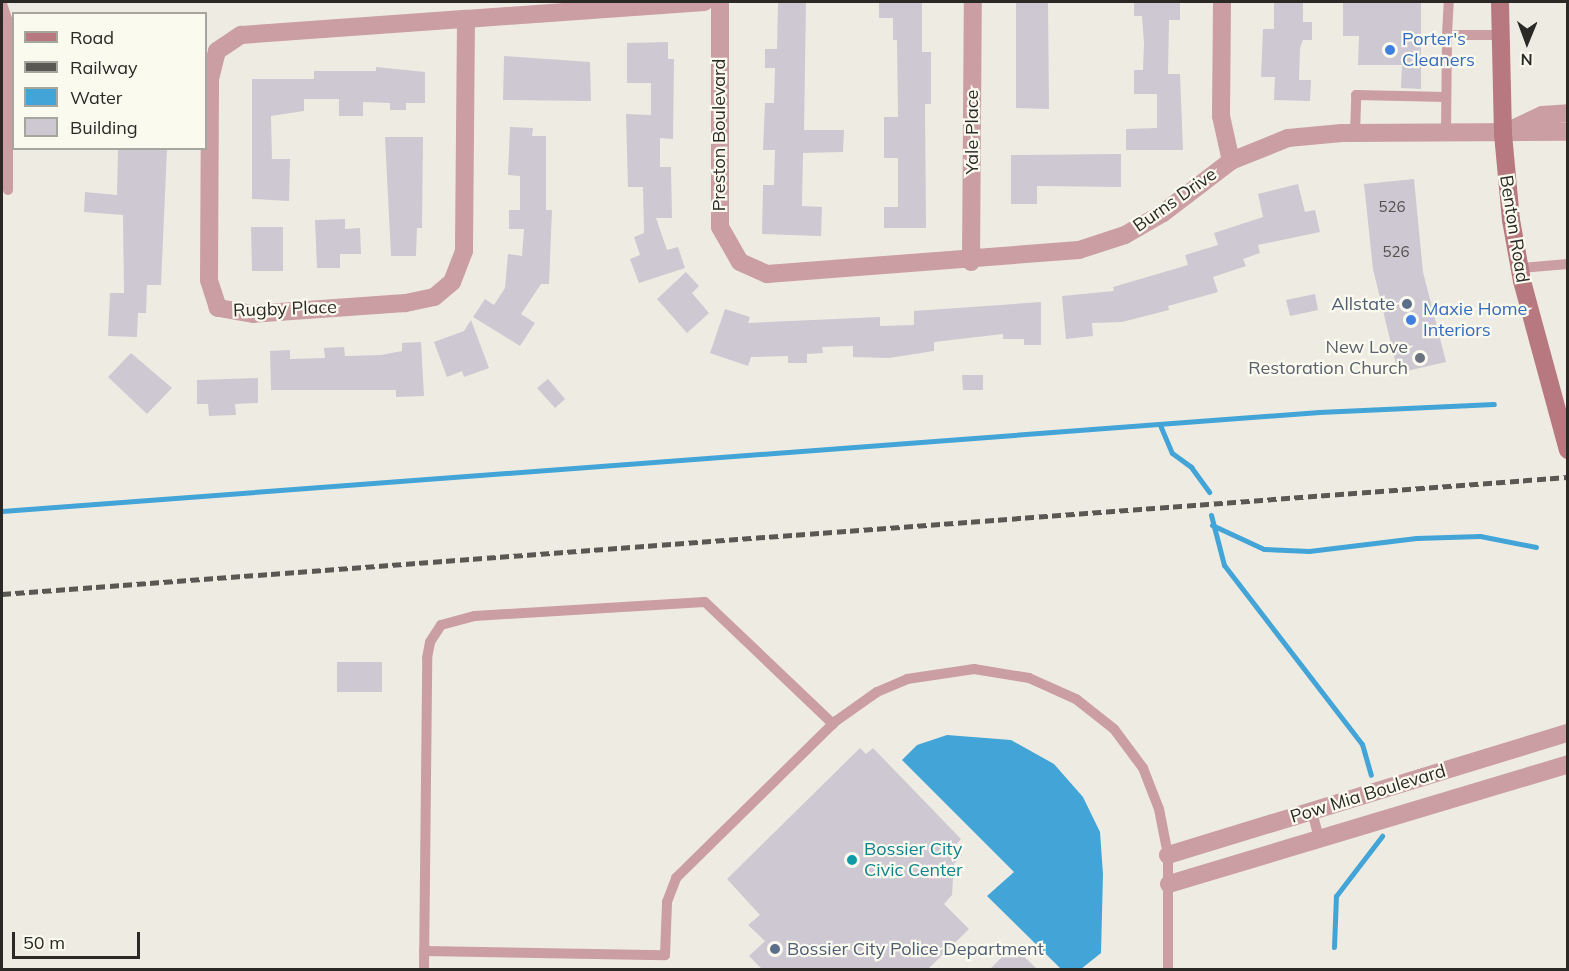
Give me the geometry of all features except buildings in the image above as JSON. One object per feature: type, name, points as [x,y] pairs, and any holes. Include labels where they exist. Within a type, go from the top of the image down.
[{"type":"main road","name":"Benton Road","points":[[1500,2],[1503,134],[1520,268],[1568,450]]},
{"type":"street","name":"Rugby Place","points":[[466,19],[464,251],[452,282],[434,297],[413,302],[253,314],[218,308],[209,279],[210,79],[217,51],[241,36],[466,19],[704,2]]},
{"type":"street","name":"Preston Boulevard","points":[[720,2],[716,196],[720,227],[740,262]]},
{"type":"street","name":"Yale Place","points":[[971,262],[973,2]]},
{"type":"street","points":[[1222,2],[1221,116],[1231,161]]},
{"type":"street","name":"Burns Drive","points":[[1503,134],[1542,115],[1568,113]]},
{"type":"street","name":"Burns Drive","points":[[740,262],[782,275],[1054,255],[1125,235],[1162,213],[1231,161],[1288,138],[1355,133],[1568,132]]},
{"type":"street","name":"Pow Mia Boulevard","points":[[1168,855],[1568,733]]},
{"type":"street","name":"Pow Mia Boulevard","points":[[1169,884],[1568,764]]},
{"type":"lane","points":[[1446,134],[1449,2]]},
{"type":"lane","points":[[2,4],[8,21],[8,190]]},
{"type":"lane","points":[[1447,35],[1500,35]]},
{"type":"lane","points":[[1355,133],[1356,95],[1446,97]]},
{"type":"lane","points":[[1520,268],[1568,264]]},
{"type":"lane","points":[[424,969],[427,658],[433,635],[447,622],[475,616],[705,602],[833,724]]},
{"type":"lane","points":[[424,951],[665,955],[667,902],[676,878],[833,724],[877,692],[938,671],[991,670],[1047,684],[1103,719],[1134,755],[1159,809],[1168,855],[1168,969]]},
{"type":"lane","points":[[1312,812],[1319,838]]},
{"type":"water","points":[[947,735],[1011,740],[1054,764],[1083,797],[1100,832],[1103,874],[1101,953],[1081,969],[1061,969],[987,896],[1014,872],[902,760],[917,745]]},
{"type":"waterway","points":[[2,511],[1319,412],[1494,404]]},
{"type":"waterway","points":[[1160,425],[1172,453],[1191,467],[1209,492]]},
{"type":"waterway","points":[[1211,515],[1224,565],[1362,744],[1371,775]]},
{"type":"waterway","points":[[1212,525],[1264,549],[1309,551],[1416,538],[1480,536],[1536,547]]},
{"type":"waterway","points":[[1334,947],[1336,896],[1382,836]]},
{"type":"railway","points":[[2,594],[1568,477]]},
{"type":"place","name":"Porter's Cleaners","points":[[1390,50]]},
{"type":"place","name":"Allstate","points":[[1407,304]]},
{"type":"place","name":"Maxie Home Interiors","points":[[1411,320]]},
{"type":"place","name":"New Love Restoration Church","points":[[1420,358]]},
{"type":"place","name":"Bossier City Civic Center","points":[[852,860]]},
{"type":"place","name":"Bossier City Police Department","points":[[775,949]]}]
